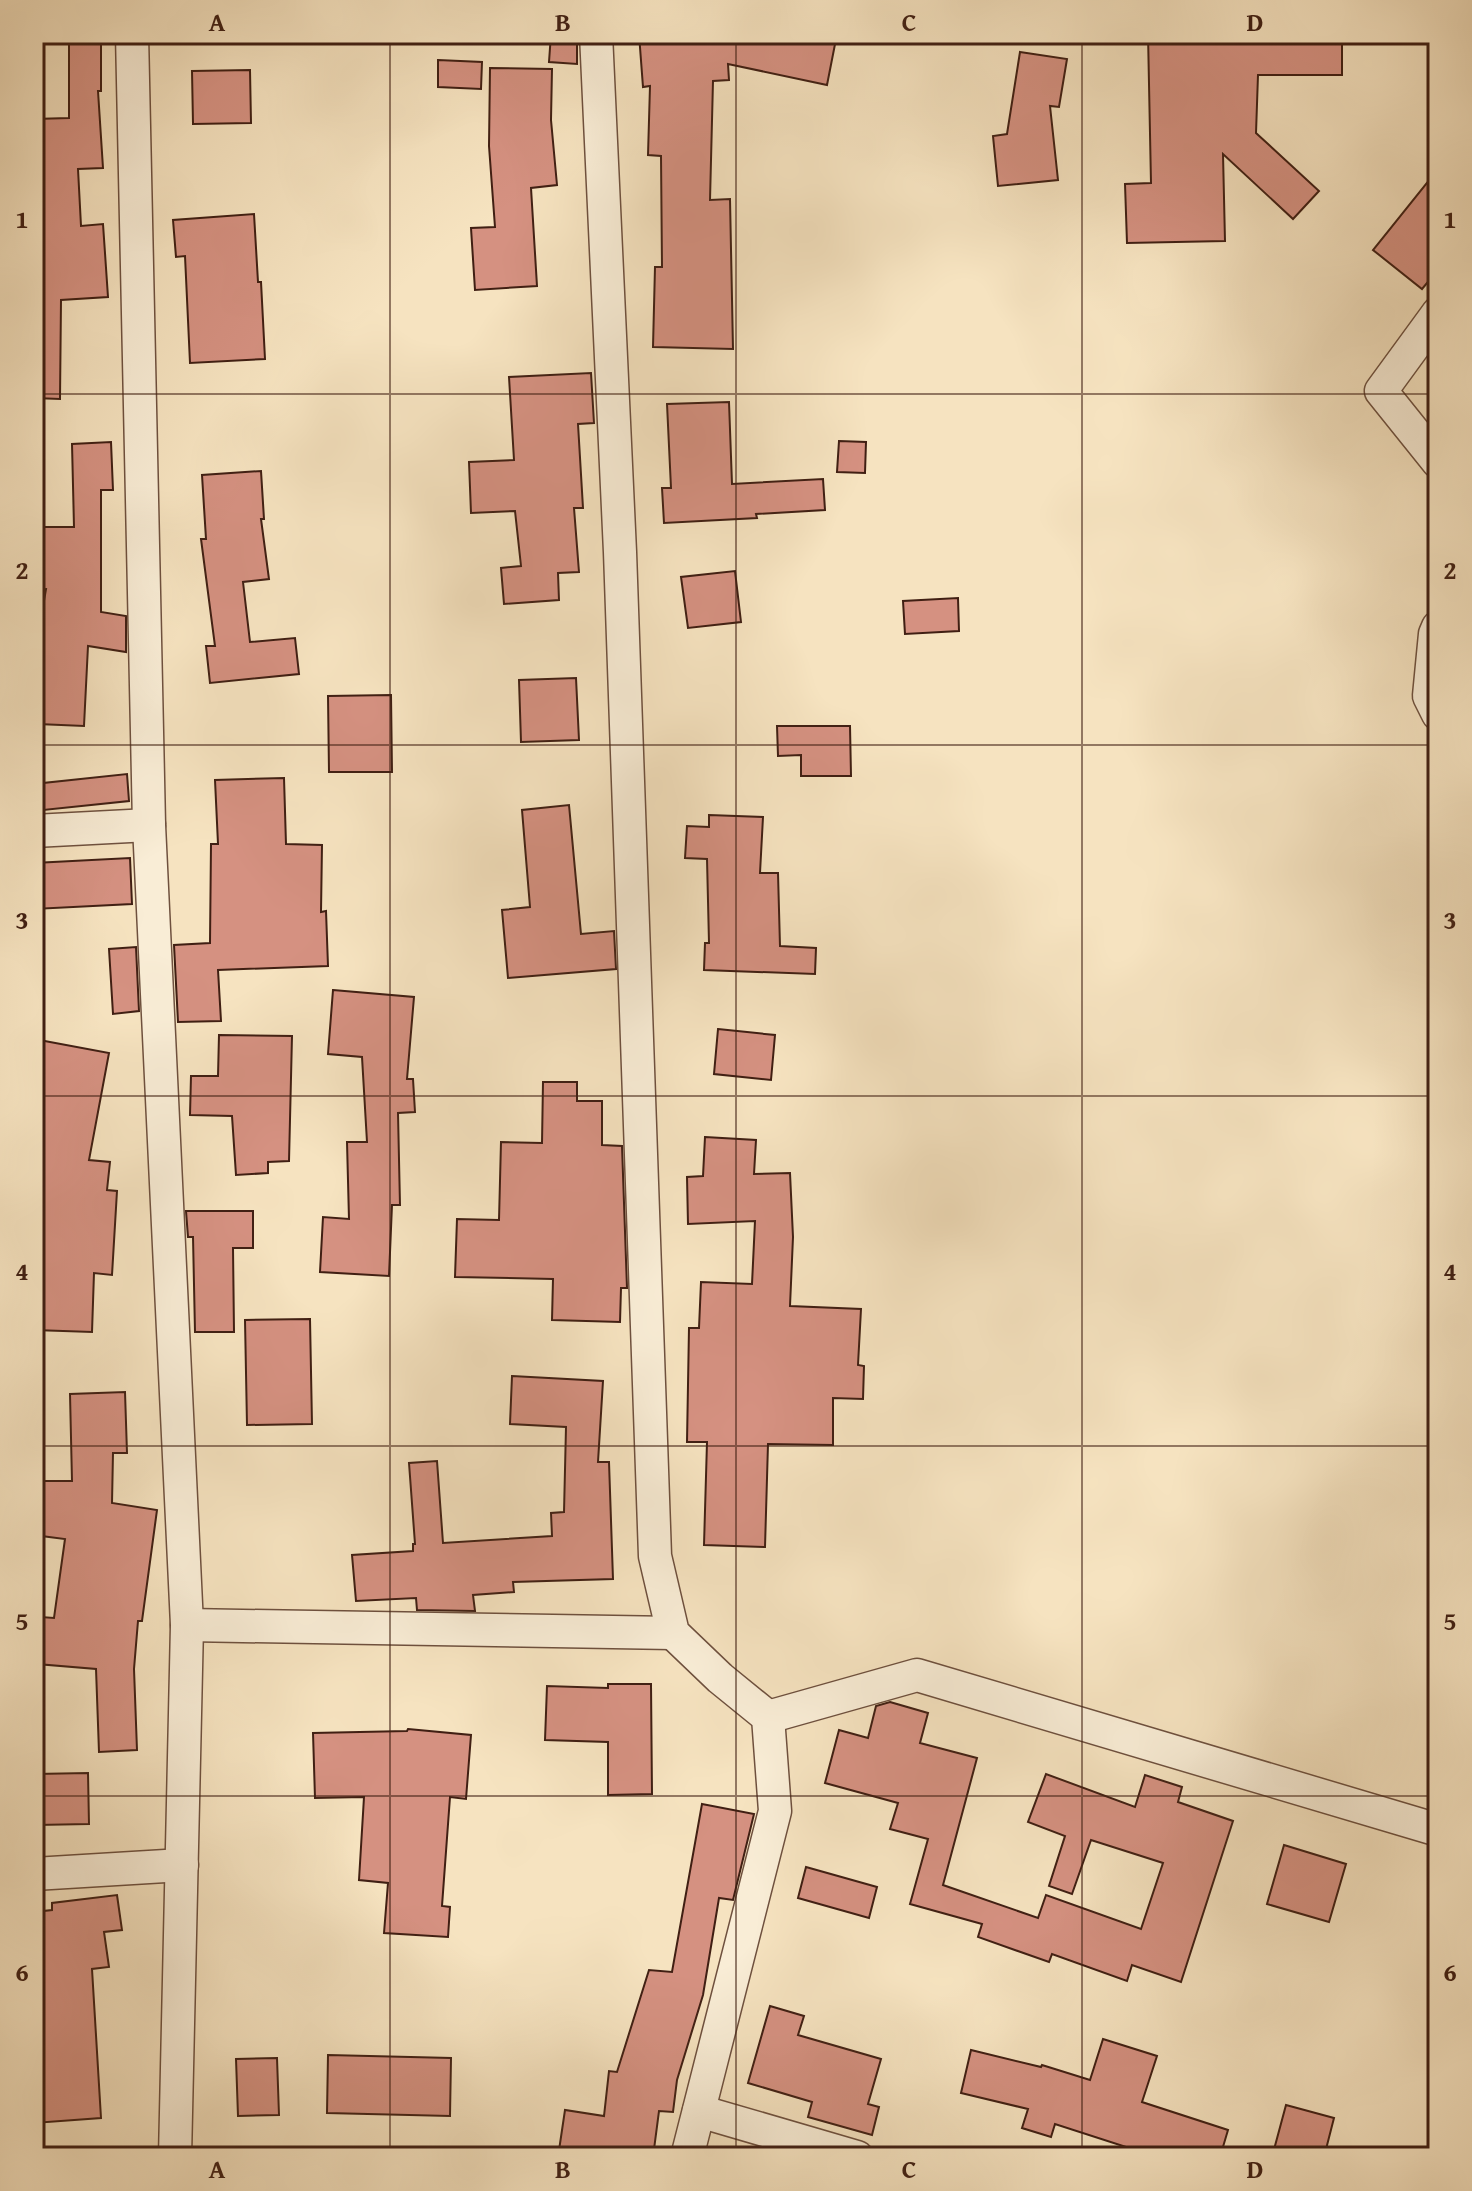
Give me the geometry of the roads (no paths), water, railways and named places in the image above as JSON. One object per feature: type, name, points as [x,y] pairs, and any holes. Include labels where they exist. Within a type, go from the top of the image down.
[{"type":"street","points":[[132,34],[149,825],[187,1625],[175,2157]]},
{"type":"street","points":[[596,34],[619,536],[655,1556],[673,1633],[720,1678],[768,1717],[775,1811],[687,2157]]},
{"type":"street","points":[[1438,313],[1381,391],[1438,462]]},
{"type":"street","points":[[1438,627],[1429,696],[1438,714]]},
{"type":"street","points":[[34,831],[149,825]]},
{"type":"street","points":[[187,1625],[673,1633]]},
{"type":"street","points":[[768,1717],[917,1675],[1438,1830]]},
{"type":"street","points":[[34,1874],[182,1865]]},
{"type":"street","points":[[699,2111],[857,2157]]}]
